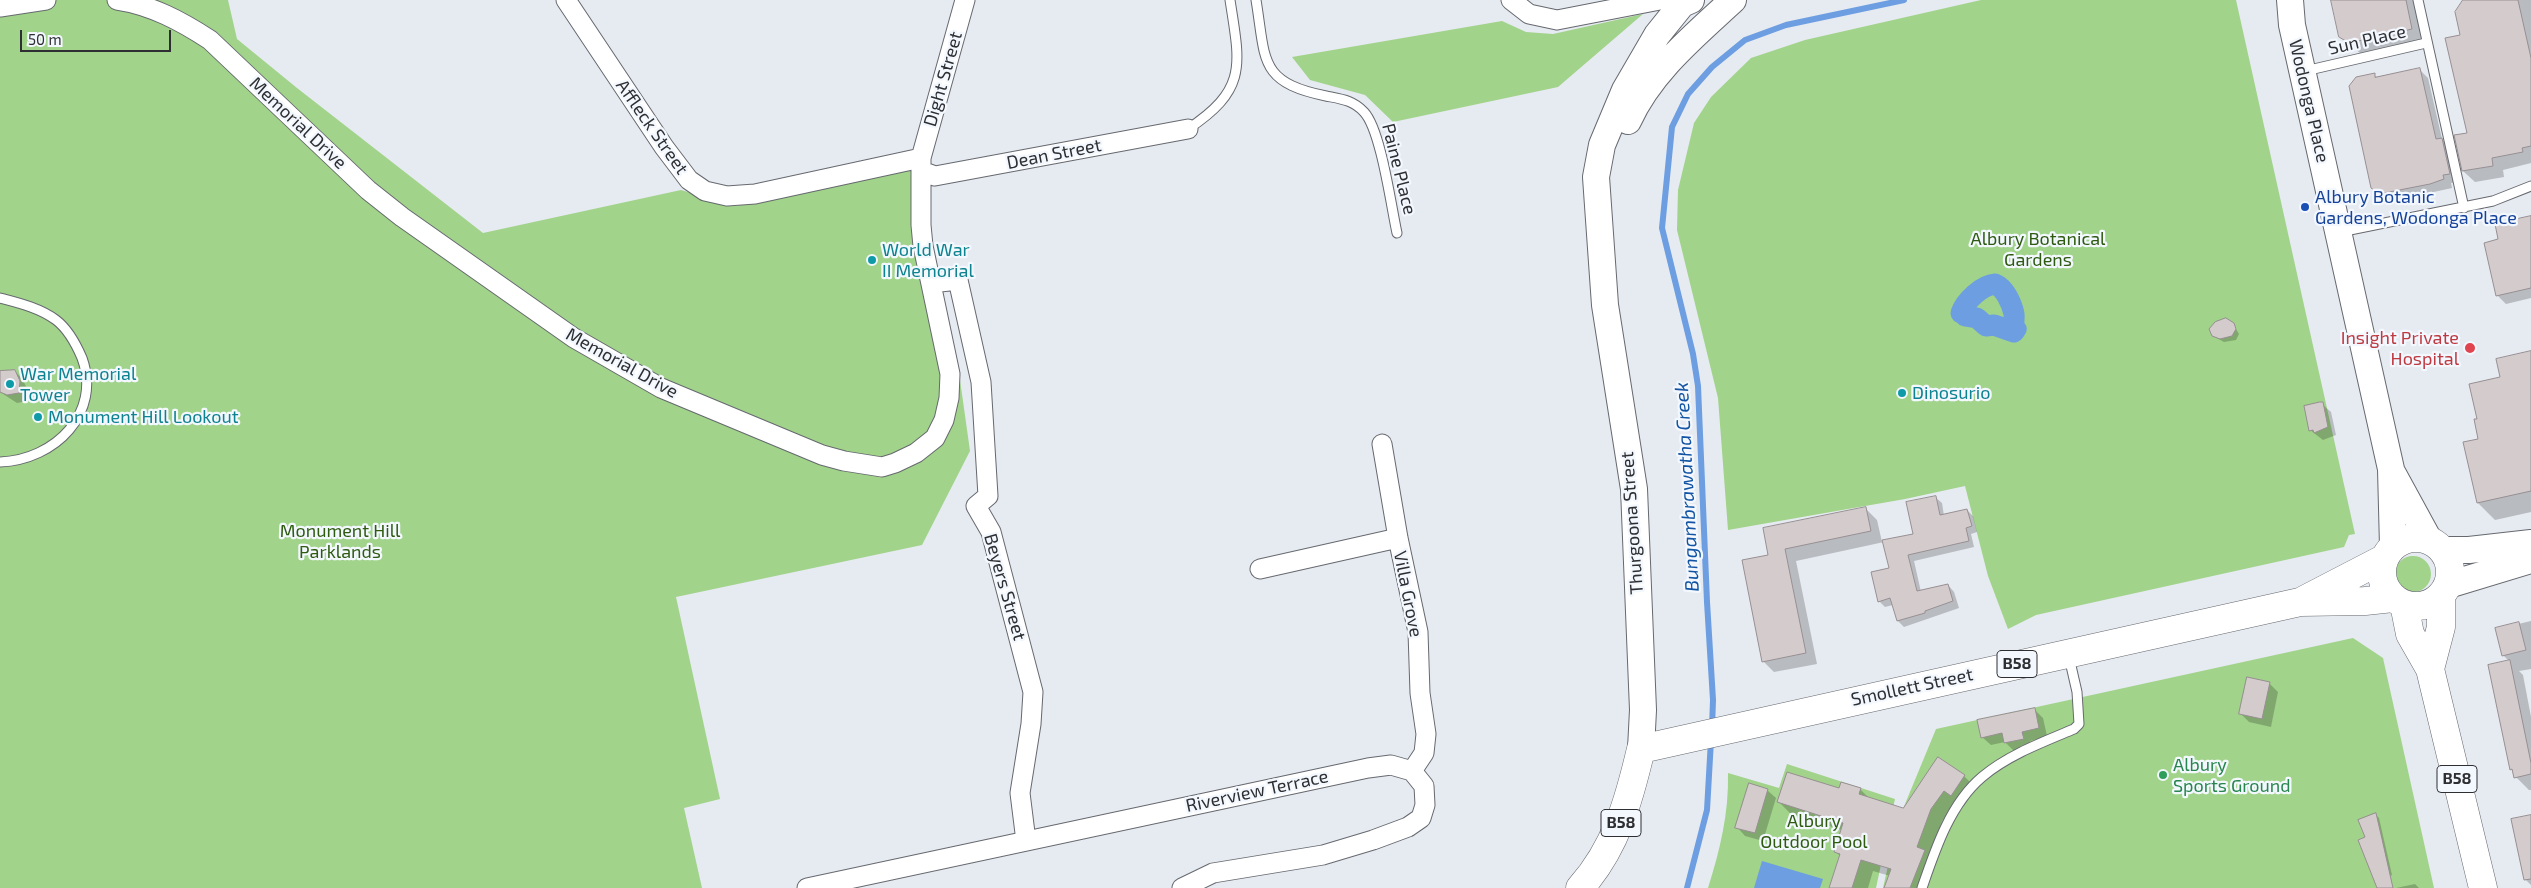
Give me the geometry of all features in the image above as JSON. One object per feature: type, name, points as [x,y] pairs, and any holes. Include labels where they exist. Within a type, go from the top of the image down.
[{"type":"main road","name":"Thurgoona Street","points":[[1641,749],[1643,710],[1634,489],[1609,334],[1596,177],[1608,129],[1625,90],[1657,36],[1682,4],[1691,0]]},
{"type":"main road","name":"Thurgoona Street","points":[[1600,239],[1604,197],[1612,165],[1623,132],[1638,102],[1661,71],[1733,0]]},
{"type":"main road","name":"Wodonga Place","points":[[2275,0],[2291,13],[2390,469],[2389,552]]},
{"type":"main road","name":"Wodonga Place","points":[[2390,469],[2436,545]]},
{"type":"main road","name":"B58","points":[[2430,669],[2442,627],[2445,590],[2450,567],[2436,545],[2410,538],[2389,552],[2382,579],[2398,601],[2410,634],[2430,669],[2483,888]]},
{"type":"main road","points":[[2436,545],[2469,550],[2531,543]]},
{"type":"main road","name":"Smollett Street","points":[[2300,602],[2389,552]]},
{"type":"main road","points":[[2445,590],[2531,560]]},
{"type":"main road","name":"B58","points":[[2398,601],[2417,606],[2431,603],[2445,590]]},
{"type":"main road","name":"Smollett Street","points":[[1641,749],[1735,726],[2300,602],[2398,601]]},
{"type":"main road","name":"B58","points":[[1580,888],[1607,851],[1622,820],[1641,749]]},
{"type":"street","points":[[0,7],[46,0]]},
{"type":"street","name":"Memorial Drive","points":[[117,0],[159,11],[210,40],[368,190],[402,218],[574,338],[661,388],[822,455],[867,466],[882,467],[916,453],[935,438],[950,398],[950,374],[921,225],[921,165]]},
{"type":"street","name":"Affleck Street","points":[[566,0],[664,147],[689,180],[705,191],[727,196],[755,194],[921,165]]},
{"type":"street","name":"Dight Street","points":[[921,165],[965,0]]},
{"type":"street","points":[[1516,5],[1538,17],[1557,20],[1660,0]]},
{"type":"street","name":"Dean Street","points":[[921,165],[934,176],[1188,129]]},
{"type":"street","name":"Beyers Street","points":[[931,283],[958,280],[981,382],[988,496],[976,506],[991,532],[1033,692],[1031,724],[1020,793],[1026,841]]},
{"type":"street","name":"Villa Grove","points":[[1382,444],[1398,538],[1418,632],[1420,693],[1426,734],[1424,753],[1412,771]]},
{"type":"street","points":[[1260,569],[1398,538]]},
{"type":"street","name":"Riverview Terrace","points":[[807,888],[1368,768],[1391,765],[1412,771]]},
{"type":"street","points":[[1182,888],[1213,872],[1323,855],[1408,827],[1421,818],[1424,805],[1424,786],[1412,771]]},
{"type":"lane","points":[[1188,129],[1212,113],[1231,90],[1236,72],[1236,44],[1230,0]]},
{"type":"lane","name":"Paine Place","points":[[1256,0],[1264,49],[1270,68],[1277,78],[1299,90],[1350,101],[1370,120],[1397,233]]},
{"type":"lane","name":"Sun Place","points":[[2303,71],[2426,43],[2418,0]]},
{"type":"lane","points":[[2426,43],[2464,208]]},
{"type":"lane","points":[[2338,233],[2493,201],[2531,186]]},
{"type":"lane","points":[[0,298],[44,312],[67,330],[78,348],[84,365],[88,392],[81,412],[62,437],[40,453],[17,460],[0,462]]},
{"type":"lane","points":[[1922,888],[1938,843],[1963,798],[1982,777],[2010,758],[2077,727],[2079,717],[2077,692],[2068,653]]},
{"type":"green space","name":"Monument Hill Parklands","points":[[0,0],[228,0],[237,39],[483,233],[681,190],[736,206],[920,162],[943,332],[960,380],[970,451],[922,545],[676,597],[720,799],[684,808],[702,888],[0,888]]},
{"type":"green space","name":"Albury Botanical Gardens","points":[[1981,0],[2236,0],[2355,534],[2349,535],[2344,547],[2036,615],[2008,629],[1988,576],[1965,486],[1905,499],[1728,530],[1718,398],[1677,230],[1678,190],[1694,123],[1711,97],[1751,58],[1805,40]]},
{"type":"green space","points":[[1643,14],[1558,87],[1393,122],[1365,95],[1310,80],[1292,57],[1502,21],[1526,32],[1553,34]]},
{"type":"green space","points":[[2413,556],[2425,562],[2431,574],[2425,586],[2413,592],[2401,586],[2395,574],[2401,562]]},
{"type":"green space","name":"Albury Sports Ground","points":[[2353,638],[2383,658],[2434,888],[1883,888],[1898,821],[1936,729]]},
{"type":"green space","name":"Albury Outdoor Pool","points":[[1787,764],[1895,799],[1876,888],[1708,888],[1723,831],[1728,773],[1779,788]]},
{"type":"water","points":[[1762,861],[1823,879],[1820,888],[1754,888]]},
{"type":"building","points":[[2331,0],[2406,0],[2412,29],[2349,43],[2339,37]]},
{"type":"building","points":[[2463,0],[2518,0],[2531,58],[2531,146],[2522,148],[2523,152],[2492,158],[2493,166],[2462,171],[2454,135],[2467,133],[2445,38],[2460,35],[2455,12]]},
{"type":"building","points":[[2420,68],[2436,139],[2442,138],[2450,174],[2443,175],[2444,179],[2430,184],[2379,194],[2371,188],[2349,86],[2356,77],[2375,73],[2375,77]]},
{"type":"building","points":[[2531,216],[2531,288],[2496,296],[2484,243],[2498,239],[2495,224]]},
{"type":"building","points":[[2226,318],[2234,323],[2236,329],[2232,336],[2220,339],[2212,336],[2209,329],[2215,322]]},
{"type":"building","points":[[2531,351],[2531,491],[2477,503],[2463,442],[2478,439],[2474,419],[2477,419],[2469,384],[2500,377],[2496,359]]},
{"type":"building","name":"War Memorial Tower","points":[[15,370],[20,381],[19,393],[7,395],[0,392],[0,371]]},
{"type":"building","points":[[2323,402],[2328,427],[2314,433],[2313,430],[2309,431],[2304,406]]},
{"type":"building","points":[[1936,496],[1940,515],[1967,509],[1972,526],[1966,528],[1969,541],[1908,555],[1917,591],[1948,584],[1953,601],[1925,611],[1925,613],[1897,621],[1890,598],[1878,602],[1871,572],[1889,568],[1882,540],[1913,534],[1906,502]]},
{"type":"building","points":[[1866,507],[1871,531],[1785,549],[1806,653],[1762,662],[1742,560],[1768,555],[1763,528]]},
{"type":"building","points":[[2519,622],[2526,650],[2502,656],[2495,628]]},
{"type":"building","points":[[2510,660],[2531,763],[2531,774],[2514,778],[2512,769],[2510,770],[2488,665]]},
{"type":"building","points":[[2247,677],[2270,682],[2262,719],[2239,714]]},
{"type":"building","points":[[2035,708],[2039,728],[2022,732],[2024,739],[2004,743],[2002,733],[1981,738],[1977,720]]},
{"type":"building","points":[[1938,757],[1965,775],[1951,796],[1944,791],[1931,809],[1917,847],[1925,850],[1910,888],[1884,888],[1891,869],[1861,860],[1852,888],[1829,888],[1840,854],[1834,852],[1843,823],[1777,802],[1787,772],[1839,788],[1841,782],[1861,788],[1859,794],[1903,808]]},
{"type":"building","points":[[1749,783],[1768,789],[1755,833],[1735,828]]},
{"type":"building","points":[[2376,813],[2393,888],[2377,888],[2358,840],[2365,837],[2358,820]]},
{"type":"building","points":[[2531,815],[2531,879],[2524,880],[2511,819]]},
{"type":"waterway","name":"Bungambrawatha Creek","points":[[1712,728],[1713,700],[1698,386],[1693,354],[1662,228],[1672,127],[1688,94],[1712,67],[1745,40],[1786,25],[1904,0]]},
{"type":"waterway","points":[[1961,313],[1975,294],[1985,287],[1995,284],[2002,289],[2010,301],[2016,329],[2014,332],[1994,325],[1986,326],[1977,318],[1965,316]]},
{"type":"waterway","name":"Bungambrawatha Creek","points":[[1687,888],[1707,810],[1711,740]]},
{"type":"place","name":"Albury Botanic Gardens, Wodonga Place","points":[[2305,207]]},
{"type":"place","name":"World War II Memorial","points":[[872,260]]},
{"type":"place","name":"Insight Private Hospital","points":[[2470,348]]},
{"type":"place","name":"War Memorial Tower","points":[[10,384]]},
{"type":"place","name":"Dinosurio","points":[[1902,393]]},
{"type":"place","name":"Monument Hill Lookout","points":[[38,417]]},
{"type":"place","name":"Albury Sports Ground","points":[[2163,775]]}]
